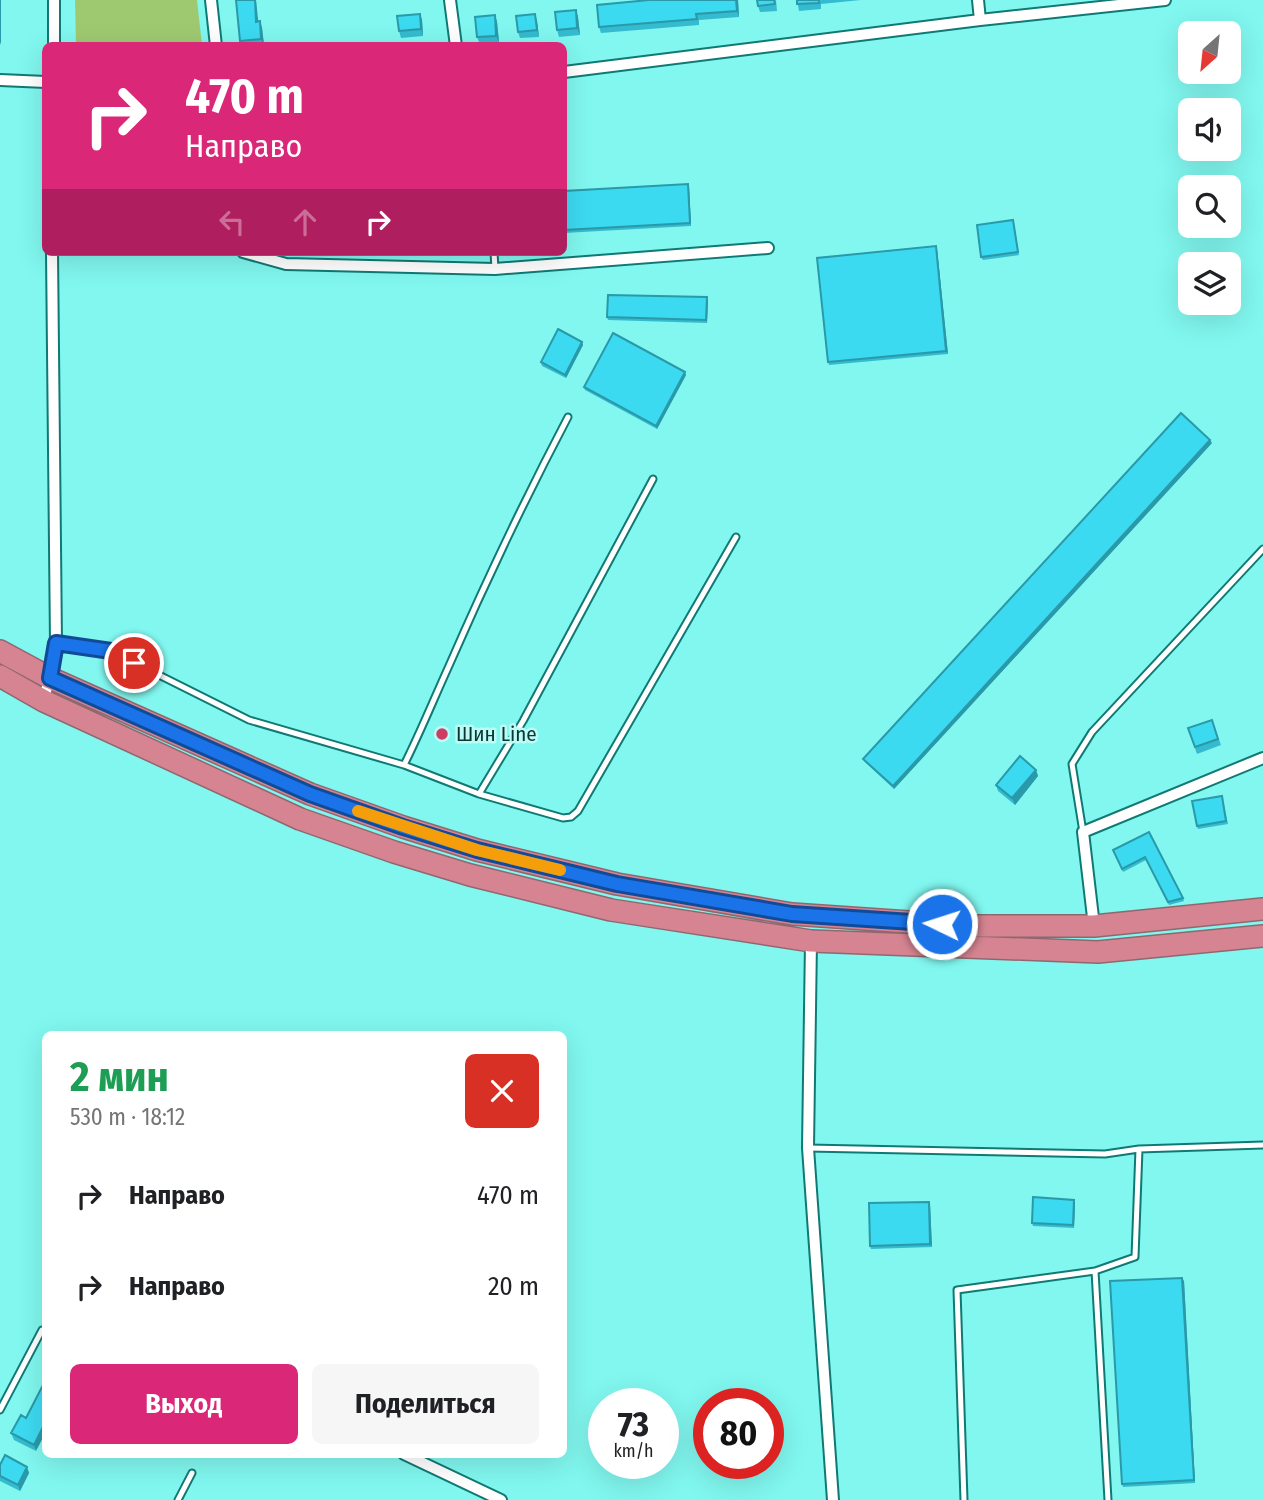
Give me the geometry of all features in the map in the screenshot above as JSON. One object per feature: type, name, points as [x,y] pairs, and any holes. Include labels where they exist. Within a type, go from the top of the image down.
[{"type":"highway","points":[[0,651],[50,678],[310,794],[403,827],[525,863],[617,884],[792,914],[968,926],[1094,926],[1263,909]]},
{"type":"highway","points":[[0,676],[44,701],[300,819],[394,852],[506,885],[611,910],[811,941],[1098,952],[1263,936]]},
{"type":"street","points":[[54,0],[54,42]]},
{"type":"street","points":[[211,0],[216,42]]},
{"type":"street","points":[[450,0],[455,42]]},
{"type":"street","points":[[978,0],[980,20]]},
{"type":"street","points":[[567,72],[980,20],[1165,0]]},
{"type":"street","points":[[0,80],[42,82]]},
{"type":"street","points":[[257,256],[286,264],[495,269],[768,248]]},
{"type":"street","points":[[44,701],[56,643],[52,256]]},
{"type":"street","points":[[1094,926],[1083,832],[1263,758]]},
{"type":"street","points":[[811,941],[808,1148],[833,1500]]},
{"type":"street","points":[[412,1458],[501,1500]]},
{"type":"lane","points":[[494,256],[495,269]]},
{"type":"lane","points":[[404,765],[522,506],[568,417]]},
{"type":"lane","points":[[479,794],[523,721],[653,479]]},
{"type":"lane","points":[[56,643],[111,651],[248,720],[404,765],[479,794],[563,818],[571,817],[579,811],[736,537]]},
{"type":"lane","points":[[1083,832],[1072,764],[1093,732],[1263,549]]},
{"type":"lane","points":[[808,1148],[1105,1154],[1139,1149],[1263,1145]]},
{"type":"lane","points":[[964,1500],[957,1290],[1095,1271],[1135,1257],[1139,1149]]},
{"type":"lane","points":[[1095,1271],[1108,1500]]},
{"type":"lane","points":[[0,1410],[42,1330]]},
{"type":"lane","points":[[178,1500],[192,1472]]},
{"type":"green space","points":[[75,0],[197,0],[202,42],[76,42]]},
{"type":"building","points":[[236,0],[255,0],[256,22],[260,21],[261,39],[240,41]]},
{"type":"building","points":[[649,0],[736,0],[737,11],[696,14],[697,19],[599,27],[597,5]]},
{"type":"building","points":[[757,0],[774,0],[775,4],[758,6]]},
{"type":"building","points":[[797,0],[819,0],[819,3],[797,4]]},
{"type":"building","points":[[576,10],[577,28],[557,30],[555,12]]},
{"type":"building","points":[[420,14],[421,29],[399,31],[397,16]]},
{"type":"building","points":[[535,14],[537,30],[518,32],[516,16]]},
{"type":"building","points":[[495,15],[496,36],[477,37],[475,17]]},
{"type":"building","points":[[688,184],[690,223],[567,230],[567,191]]},
{"type":"building","points":[[1013,220],[1018,252],[981,257],[977,225]]},
{"type":"building","points":[[936,246],[946,351],[828,362],[817,258]]},
{"type":"building","points":[[608,295],[707,297],[706,320],[607,317]]},
{"type":"building","points":[[558,329],[582,342],[565,375],[541,362]]},
{"type":"building","points":[[613,333],[685,372],[656,426],[584,387]]},
{"type":"building","points":[[1181,413],[1210,440],[893,786],[863,759]]},
{"type":"building","points":[[1212,720],[1218,739],[1195,747],[1188,728]]},
{"type":"building","points":[[1020,756],[1036,770],[1012,798],[996,785]]},
{"type":"building","points":[[1222,796],[1226,821],[1197,826],[1192,801]]},
{"type":"building","points":[[1149,832],[1183,898],[1168,902],[1145,857],[1122,869],[1113,850]]},
{"type":"building","points":[[1033,1197],[1074,1200],[1073,1225],[1032,1223]]},
{"type":"building","points":[[929,1202],[930,1244],[870,1246],[869,1203]]},
{"type":"building","points":[[1182,1278],[1194,1480],[1122,1484],[1110,1281]]},
{"type":"building","points":[[42,1387],[42,1429],[34,1445],[11,1433],[21,1415],[26,1418]]},
{"type":"building","points":[[5,1455],[27,1467],[18,1485],[0,1476],[0,1465]]},
{"type":"slow traffic","points":[[358,811],[477,850],[560,870]]},
{"type":"place","name":"Шин Line","points":[[442,734]]},
{"type":"route","points":[[134,663],[111,651],[56,643],[50,678],[310,794],[477,850],[617,884],[792,914],[942,924]]}]
